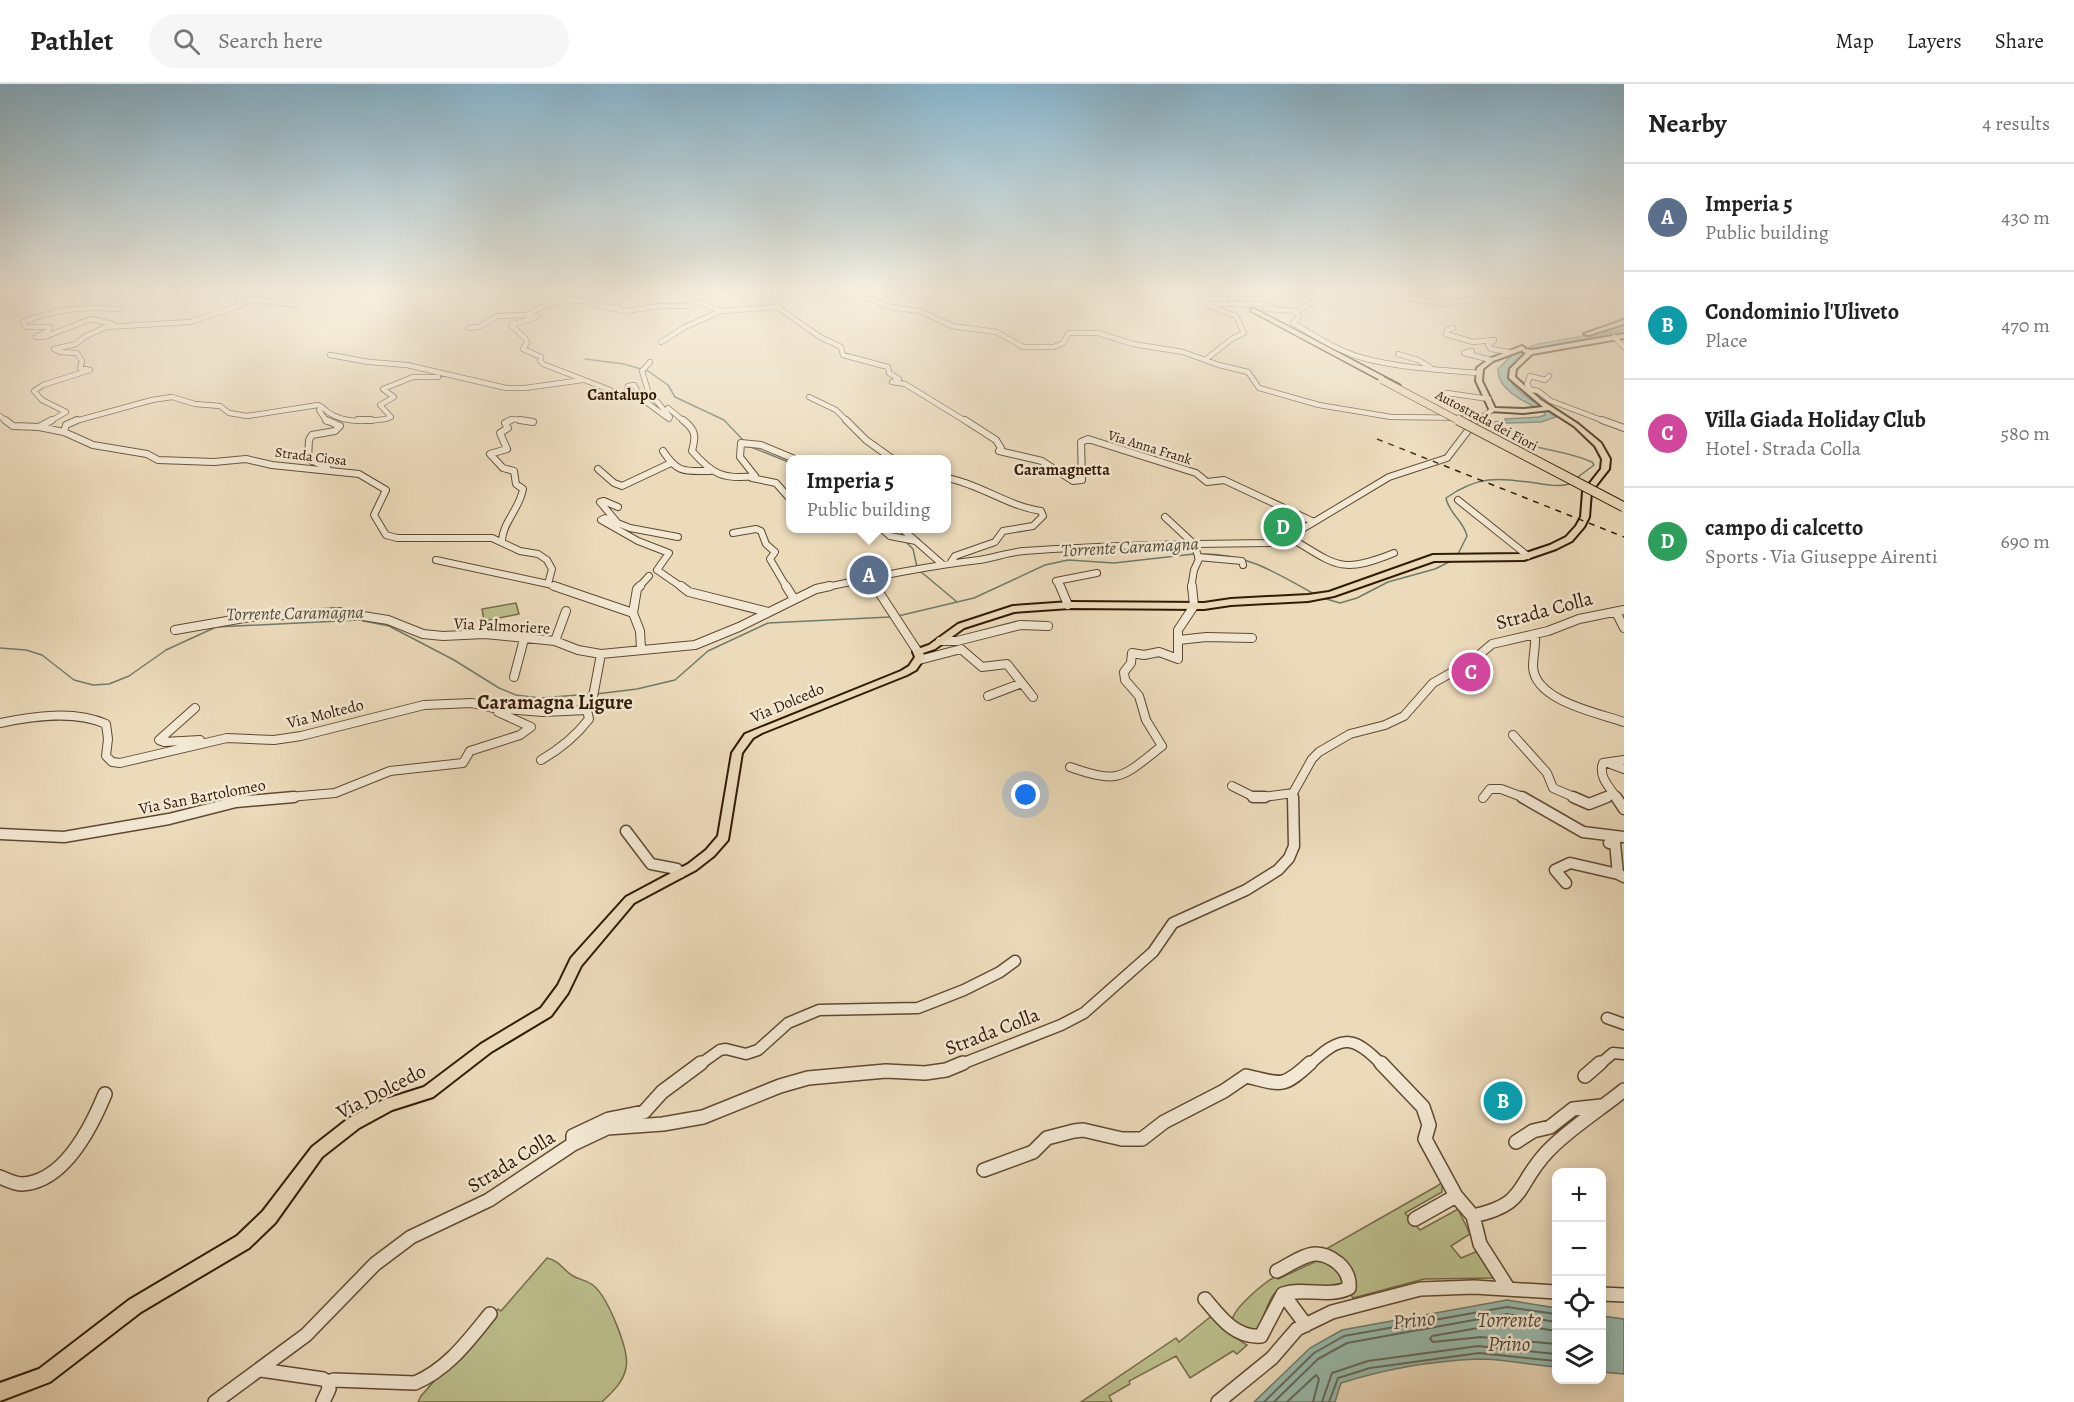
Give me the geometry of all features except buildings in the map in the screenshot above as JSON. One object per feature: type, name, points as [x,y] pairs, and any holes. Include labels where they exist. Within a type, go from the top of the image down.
[{"type":"highway","name":"Autostrada dei Fiori","points":[[1327,352],[1384,380]]},
{"type":"highway","name":"Autostrada dei Fiori","points":[[1331,352],[1624,505]]},
{"type":"main road","points":[[1513,352],[1491,360],[1480,368],[1478,373],[1479,381],[1492,410],[1550,408]]},
{"type":"main road","points":[[919,656],[953,630],[994,614],[1020,608],[1068,605],[1194,606],[1313,598],[1325,596],[1433,558],[1528,556],[1563,543],[1580,527],[1585,517],[1587,492],[1605,470],[1606,459],[1595,443],[1576,426],[1513,379],[1511,372],[1525,352]]},
{"type":"main road","name":"Via Dolcedo","points":[[0,1392],[44,1376],[135,1306],[243,1242],[270,1217],[317,1152],[354,1123],[388,1105],[428,1092],[486,1048],[546,1011],[563,989],[576,962],[630,900],[680,873],[710,853],[724,837],[733,766],[737,753],[749,736],[904,673],[913,668],[919,656]]},
{"type":"street","points":[[39,427],[66,412],[42,400],[33,392],[44,385],[90,370],[80,368],[82,361],[77,353],[68,352]]},
{"type":"street","points":[[528,352],[541,357],[540,361],[543,364],[610,390],[609,395],[625,396],[628,386],[634,385],[642,399],[665,418],[670,418],[648,391],[643,368],[650,362]]},
{"type":"street","name":"Via Anna Frank","points":[[842,352],[843,355],[888,367],[889,373],[899,379],[891,381],[905,384],[943,405],[996,440],[1001,448],[999,451],[1042,461],[1071,480],[1079,482],[1082,480],[1081,442],[1088,439],[1196,473],[1206,482],[1224,480],[1314,522]]},
{"type":"street","points":[[1180,352],[1219,365],[1243,369],[1248,372],[1259,388],[1319,405],[1391,417],[1478,418]]},
{"type":"street","points":[[1205,360],[1218,352]]},
{"type":"street","points":[[1348,352],[1364,358],[1435,370],[1478,373]]},
{"type":"street","points":[[1471,352],[1464,354],[1491,360]]},
{"type":"street","points":[[1398,354],[1418,360],[1435,370]]},
{"type":"street","points":[[330,355],[369,362],[407,365],[512,388],[584,381]]},
{"type":"street","points":[[1549,376],[1545,380],[1530,376],[1527,384],[1529,389],[1538,391],[1551,401],[1624,428]]},
{"type":"street","points":[[64,432],[66,424],[70,422],[172,397],[195,404],[220,406],[229,413],[251,416],[315,405],[322,407],[332,416],[383,420],[390,416],[380,405],[394,397],[383,389],[413,377],[461,378]]},
{"type":"street","points":[[1447,393],[1489,399]]},
{"type":"street","points":[[809,397],[836,410],[866,440],[888,455]]},
{"type":"street","points":[[322,407],[319,411],[324,419],[340,428],[312,435],[309,440],[308,459],[359,474]]},
{"type":"street","points":[[662,407],[667,407],[693,428],[696,437],[692,451],[710,471]]},
{"type":"street","points":[[951,562],[981,560],[1027,550],[1066,550],[1123,544],[1195,547],[1270,543],[1289,537],[1389,477],[1447,458],[1478,418],[1492,410]]},
{"type":"street","name":"Strada Ciosa","points":[[0,416],[13,426],[39,427],[64,432],[93,445],[141,452],[158,459],[214,462],[246,459],[272,465],[359,474],[386,490],[374,514],[383,533],[388,536],[397,538],[482,537],[502,540],[520,551],[536,554],[544,559],[553,571],[548,585]]},
{"type":"street","points":[[502,540],[502,533],[518,510],[524,492],[516,484],[514,471],[503,468],[490,454],[507,449],[500,433],[508,428],[505,423],[513,419],[533,422]]},
{"type":"street","points":[[752,478],[754,475],[741,463],[739,453],[741,443],[756,442],[786,456]]},
{"type":"street","points":[[663,451],[671,463],[681,471],[710,471],[776,483],[786,494]]},
{"type":"street","points":[[598,469],[617,485],[623,486],[645,476],[656,467],[671,463]]},
{"type":"street","points":[[951,479],[1009,504],[1041,511],[1043,517],[1037,524],[1025,529],[1005,530],[999,534],[995,542],[955,556],[951,562]]},
{"type":"street","points":[[1458,500],[1528,556]]},
{"type":"street","points":[[615,521],[616,519],[600,502],[604,501],[618,507]]},
{"type":"street","points":[[1070,767],[1102,778],[1120,779],[1162,746],[1151,730],[1139,696],[1125,680],[1124,672],[1131,663],[1132,653],[1144,655],[1159,652],[1178,659],[1178,630],[1194,606],[1191,590],[1198,558],[1195,547],[1165,517]]},
{"type":"street","points":[[678,537],[630,528],[604,518],[601,520],[639,541],[669,553],[657,570],[689,592],[768,612]]},
{"type":"street","points":[[733,533],[756,529],[761,531],[766,544],[775,552],[770,559],[794,599]]},
{"type":"street","points":[[888,533],[894,537],[916,541]]},
{"type":"street","points":[[907,533],[942,564]]},
{"type":"street","points":[[1289,537],[1334,562],[1348,566],[1362,565],[1394,553]]},
{"type":"street","points":[[1198,558],[1227,562]]},
{"type":"street","points":[[1198,558],[1228,558],[1242,561],[1243,565]]},
{"type":"street","points":[[436,560],[548,585],[633,613]]},
{"type":"street","name":"Via Palmoriere","points":[[175,630],[250,617],[338,612],[380,618],[435,636],[485,634],[555,641],[578,651],[601,654],[695,645],[824,586],[951,562]]},
{"type":"street","points":[[1068,605],[1065,594],[1056,581],[1097,573]]},
{"type":"street","points":[[640,649],[640,631],[633,613],[637,589],[649,576]]},
{"type":"street","points":[[870,579],[919,656]]},
{"type":"street","points":[[555,641],[566,611]]},
{"type":"street","points":[[1620,611],[1624,628]]},
{"type":"street","name":"Strada Colla","points":[[215,1402],[261,1370],[313,1329],[375,1264],[411,1237],[489,1200],[573,1144],[607,1128],[663,1124],[703,1117],[780,1086],[808,1078],[886,1071],[946,1070],[1074,1019],[1084,1013],[1153,952],[1173,923],[1204,907],[1242,893],[1286,864],[1293,853],[1294,846],[1293,793],[1312,759],[1319,752],[1350,734],[1385,725],[1404,716],[1433,683],[1478,657],[1492,644],[1535,634],[1579,619],[1620,611]]},
{"type":"street","points":[[940,641],[951,642],[1012,626],[1037,624],[1048,626]]},
{"type":"street","points":[[1535,634],[1536,651],[1533,668],[1541,685],[1552,697],[1624,722]]},
{"type":"street","points":[[1179,640],[1206,637],[1252,638]]},
{"type":"street","points":[[514,677],[524,639]]},
{"type":"street","name":"Via Dolcedo","points":[[919,656],[962,649],[982,667],[1007,664],[1033,697]]},
{"type":"street","points":[[541,760],[555,753],[583,728],[589,719],[601,654]]},
{"type":"street","points":[[988,696],[1022,683]]},
{"type":"street","name":"Via Moltedo","points":[[0,723],[76,716],[100,720],[106,724],[108,739],[106,756],[112,762],[120,763],[227,738],[274,740],[301,736],[396,711],[435,704],[472,703],[493,708],[543,712],[590,706]]},
{"type":"street","points":[[195,708],[159,740],[164,742],[207,741]]},
{"type":"street","name":"Via San Bartolomeo","points":[[0,834],[24,834],[37,838],[63,837],[169,819],[236,802],[275,796],[335,793],[390,771],[463,763],[470,751],[519,735],[531,727],[493,708]]},
{"type":"street","points":[[0,718],[12,721]]},
{"type":"street","points":[[1513,735],[1546,774],[1555,790],[1589,804],[1612,794]]},
{"type":"street","points":[[1624,760],[1603,763],[1601,773],[1612,794],[1624,809]]},
{"type":"street","points":[[1608,763],[1624,769]]},
{"type":"street","points":[[1232,786],[1256,798],[1293,793]]},
{"type":"street","points":[[1483,798],[1490,789],[1504,790],[1555,815],[1578,830],[1589,834],[1624,837]]},
{"type":"street","points":[[626,831],[651,864],[676,869],[680,873]]},
{"type":"street","points":[[1566,884],[1555,870],[1570,863],[1621,876],[1615,843],[1609,843]]},
{"type":"street","points":[[573,1144],[573,1136],[577,1132],[598,1123],[644,1112],[662,1092],[720,1050],[746,1053],[758,1050],[789,1023],[819,1010],[918,1008],[964,990],[1000,972],[1015,961]]},
{"type":"street","points":[[1607,1018],[1624,1024]]},
{"type":"street","points":[[984,1170],[1033,1152],[1047,1138],[1074,1131],[1083,1130],[1122,1139],[1142,1139],[1164,1122],[1224,1091],[1246,1076],[1279,1084],[1285,1083],[1327,1048],[1353,1041],[1361,1043],[1423,1107],[1429,1125],[1425,1139],[1456,1196],[1473,1216],[1476,1232],[1485,1252],[1506,1281],[1508,1288]]},
{"type":"street","points":[[1585,1076],[1613,1053],[1624,1054]]},
{"type":"street","points":[[1473,1216],[1500,1209],[1518,1196],[1548,1151],[1624,1089]]},
{"type":"street","points":[[0,1178],[24,1185],[54,1170],[86,1136],[105,1094]]},
{"type":"street","points":[[1516,1142],[1533,1131],[1550,1127],[1573,1109],[1601,1106]]},
{"type":"street","points":[[1415,1219],[1456,1196]]},
{"type":"street","points":[[1204,1299],[1240,1335],[1253,1338],[1261,1336],[1283,1294],[1300,1289],[1329,1292],[1346,1291],[1349,1288],[1349,1275],[1320,1252],[1313,1253],[1277,1271]]},
{"type":"street","points":[[1218,1402],[1272,1358],[1297,1329],[1332,1312],[1420,1289],[1508,1288],[1552,1292]]},
{"type":"street","points":[[1283,1294],[1306,1325]]},
{"type":"street","points":[[1606,1294],[1624,1295]]},
{"type":"street","points":[[261,1370],[323,1379],[328,1382],[334,1380],[415,1383],[428,1379],[440,1370],[490,1314]]},
{"type":"street","points":[[323,1402],[329,1389],[328,1382]]},
{"type":"green space","points":[[516,603],[519,614],[484,621],[482,609]]},
{"type":"green space","points":[[1442,1178],[1442,1192],[1405,1213],[1420,1230],[1458,1209],[1470,1234],[1451,1246],[1461,1258],[1478,1251],[1495,1278],[1424,1279],[1353,1298],[1351,1295],[1355,1281],[1353,1275],[1344,1263],[1326,1249],[1437,1186],[1441,1183]]},
{"type":"green space","points":[[547,1258],[555,1261],[573,1276],[594,1286],[600,1292],[611,1313],[625,1350],[626,1360],[625,1373],[613,1391],[602,1402],[418,1402],[498,1309],[501,1311]]},
{"type":"green space","points":[[1323,1258],[1342,1271],[1347,1283],[1333,1287],[1294,1284],[1280,1289],[1271,1299],[1255,1333],[1232,1321],[1243,1303],[1271,1279],[1276,1276],[1278,1279]]},
{"type":"green space","points":[[1214,1314],[1236,1338],[1247,1345],[1237,1354],[1233,1351],[1190,1378],[1176,1356],[1129,1381],[1130,1384],[1109,1396],[1112,1402],[1081,1402],[1176,1338],[1179,1342]]},
{"type":"water","points":[[1532,352],[1519,359],[1510,372],[1515,387],[1556,417],[1541,422],[1506,423],[1505,419],[1545,415],[1544,412],[1508,390],[1499,377],[1498,369],[1514,353]]},
{"type":"water","name":"Torrente Prino","points":[[1507,1300],[1552,1307],[1552,1366],[1488,1359],[1409,1366],[1341,1383],[1335,1402],[1254,1402],[1310,1348],[1342,1330]]},
{"type":"water","points":[[1606,1317],[1624,1319],[1624,1374],[1606,1372]]},
{"type":"waterway","points":[[585,359],[624,364],[648,371],[668,385],[675,397],[724,420],[743,440]]},
{"type":"waterway","name":"Torrente Caramagna","points":[[1505,421],[1494,422],[1493,428],[1516,441],[1592,462],[1594,465],[1578,477]]},
{"type":"waterway","points":[[751,447],[786,461]]},
{"type":"waterway","name":"Torrente Caramagna","points":[[1458,554],[1467,536],[1463,526],[1450,509],[1446,498],[1469,485],[1489,480],[1500,479],[1552,485],[1569,484]]},
{"type":"waterway","points":[[906,542],[913,549],[917,567]]},
{"type":"waterway","name":"Torrente Caramagna","points":[[898,616],[974,598],[1045,565],[1068,560],[1114,563],[1194,554]]},
{"type":"waterway","name":"Torrente Caramagna","points":[[1199,554],[1247,561],[1274,572],[1316,595]]},
{"type":"waterway","name":"Torrente Caramagna","points":[[1323,598],[1340,603],[1357,598],[1388,582],[1435,569],[1453,560]]},
{"type":"waterway","points":[[920,571],[957,602]]},
{"type":"waterway","name":"Torrente Caramagna","points":[[596,694],[637,689],[675,680],[708,651],[768,623],[890,617]]},
{"type":"waterway","name":"Torrente Caramagna","points":[[0,648],[26,650],[42,655],[74,680],[93,685],[109,684],[129,676],[166,650],[216,627],[359,620],[389,626],[454,660],[499,688],[516,695],[540,698],[591,694]]},
{"type":"railway","points":[[1377,439],[1624,537]]},
{"type":"place","name":"campo di calcetto","points":[[1283,527]]},
{"type":"place","name":"Imperia 5","points":[[869,575]]},
{"type":"place","name":"Villa Giada Holiday Club","points":[[1471,672]]},
{"type":"place","name":"Condominio l'Uliveto","points":[[1503,1101]]},
{"type":"district","name":"Cantalupo","points":[[622,394]]},
{"type":"district","name":"Caramagnetta","points":[[1062,469]]},
{"type":"district","name":"Caramagna Ligure","points":[[555,702]]},
{"type":"water label","name":"Prino","points":[[1414,1320]]}]
